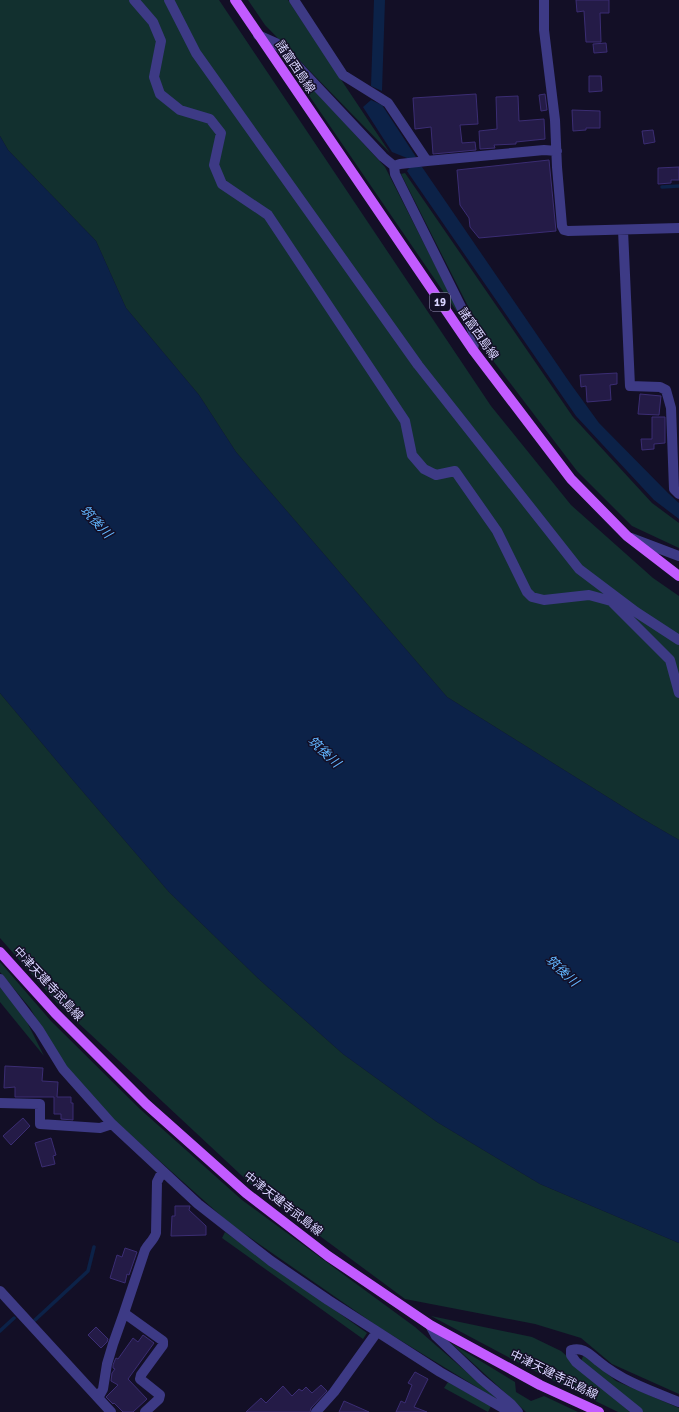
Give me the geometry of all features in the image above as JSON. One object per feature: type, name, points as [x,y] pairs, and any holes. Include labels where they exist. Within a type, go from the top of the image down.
[{"type":"main road","name":"諸富西島線","points":[[234,0],[473,350],[571,479],[628,536],[679,576]]},
{"type":"main road","name":"中津天建寺武島線","points":[[0,952],[56,1013],[146,1104],[246,1193],[328,1256],[430,1325],[540,1385],[599,1412]]},
{"type":"street","points":[[134,0],[152,22],[162,41],[154,77],[160,94],[180,110],[210,119],[221,133],[214,165],[222,184],[268,215],[405,421],[412,455],[424,470],[436,475],[455,471],[497,531],[527,592],[532,597],[544,600],[589,594],[611,601],[670,660],[679,694]]},
{"type":"street","points":[[169,0],[196,53],[418,365],[574,563],[579,569],[636,612],[679,640]]},
{"type":"street","points":[[294,0],[343,75],[388,103],[423,162]]},
{"type":"street","points":[[544,0],[544,30],[555,120],[562,226],[564,230],[679,228]]},
{"type":"street","points":[[258,35],[276,43],[383,157],[394,166],[395,174],[471,327],[475,337],[473,350]]},
{"type":"street","points":[[394,166],[406,163],[544,150],[556,151]]},
{"type":"street","points":[[623,230],[630,386],[660,387],[666,390],[671,408],[674,490],[679,494]]},
{"type":"street","points":[[628,536],[679,556]]},
{"type":"street","points":[[0,979],[39,1030],[63,1070],[112,1124],[198,1204],[271,1261],[377,1332],[440,1372],[510,1412]]},
{"type":"street","points":[[0,1103],[40,1104],[40,1124],[100,1128],[112,1124]]},
{"type":"street","points":[[98,1398],[103,1389],[107,1364],[144,1250],[155,1238],[157,1182],[162,1172]]},
{"type":"street","points":[[0,1291],[111,1412]]},
{"type":"street","points":[[124,1313],[163,1341],[163,1345],[141,1375],[140,1379],[160,1395],[159,1399],[145,1412]]},
{"type":"street","points":[[430,1325],[436,1336],[518,1412]]},
{"type":"street","points":[[316,1412],[334,1392],[377,1332]]},
{"type":"street","points":[[638,1412],[576,1362],[571,1355],[571,1350],[578,1348],[585,1351],[605,1367],[630,1382],[679,1402]]},
{"type":"green space","points":[[0,0],[219,0],[491,406],[571,505],[653,578],[679,596],[679,840],[641,818],[447,697],[236,452],[199,395],[126,308],[96,241],[8,150],[0,136]]},
{"type":"green space","points":[[248,0],[288,0],[390,153],[265,25]]},
{"type":"green space","points":[[280,53],[385,167],[464,322]]},
{"type":"green space","points":[[405,173],[573,417],[652,503],[679,523],[679,548],[632,526],[577,471],[488,354],[480,330],[401,174]]},
{"type":"green space","points":[[0,693],[169,892],[261,981],[343,1054],[437,1122],[540,1184],[679,1243],[679,1394],[612,1364],[581,1338],[535,1324],[405,1299],[255,1188],[58,1004],[0,938]]},
{"type":"green space","points":[[0,962],[51,1021],[140,1109],[242,1200],[415,1327],[501,1402],[377,1326],[229,1223],[115,1121],[65,1067],[30,1008],[0,972]]},
{"type":"green space","points":[[0,987],[23,1014],[44,1056],[0,1002]]},
{"type":"green space","points":[[225,1232],[367,1333],[363,1339],[222,1238]]},
{"type":"green space","points":[[431,1316],[532,1337],[561,1351],[630,1412],[618,1412],[544,1376]]},
{"type":"green space","points":[[451,1343],[515,1382],[516,1392],[531,1401],[544,1396],[578,1412],[526,1412]]},
{"type":"green space","points":[[584,1354],[616,1381],[679,1408],[679,1412],[642,1412],[581,1361]]},
{"type":"green space","points":[[448,1382],[491,1406],[488,1412],[444,1388]]},
{"type":"water","points":[[374,0],[385,0],[382,91],[371,86]]},
{"type":"water","points":[[371,100],[382,105],[416,157],[414,158],[417,165],[422,167],[599,423],[679,503],[679,519],[654,500],[576,416],[407,171],[410,167],[407,158],[392,152],[363,107]]},
{"type":"water","name":"筑後川","points":[[0,136],[8,150],[96,241],[126,308],[199,395],[236,452],[447,697],[641,818],[679,840],[679,1243],[540,1184],[437,1122],[343,1054],[261,981],[169,892],[0,693]]},
{"type":"building","points":[[576,0],[609,0],[609,13],[600,13],[601,42],[586,42],[584,11],[577,12]]},
{"type":"building","points":[[606,43],[607,52],[594,53],[593,44]]},
{"type":"building","points":[[589,76],[601,76],[602,91],[589,92]]},
{"type":"building","points":[[476,94],[478,124],[460,125],[462,143],[475,142],[476,150],[433,154],[431,127],[415,129],[413,98]]},
{"type":"building","points":[[545,94],[547,110],[541,111],[539,95]]},
{"type":"building","points":[[518,96],[519,121],[544,119],[545,139],[516,142],[516,144],[494,145],[495,148],[480,149],[479,131],[497,129],[496,97]]},
{"type":"building","points":[[572,110],[600,111],[600,128],[586,128],[586,130],[573,131]]},
{"type":"building","points":[[653,130],[655,142],[644,144],[642,131]]},
{"type":"building","points":[[549,160],[556,231],[479,238],[470,227],[469,218],[460,205],[457,170]]},
{"type":"building","points":[[679,167],[679,180],[671,180],[671,183],[658,184],[658,168]]},
{"type":"building","points":[[617,373],[617,384],[610,385],[611,400],[587,402],[586,386],[581,387],[580,375]]},
{"type":"building","points":[[640,394],[661,396],[659,415],[638,414]]},
{"type":"building","points":[[652,417],[665,417],[665,443],[654,444],[654,449],[642,450],[641,439],[652,439]]},
{"type":"building","points":[[5,1066],[43,1068],[42,1081],[58,1082],[57,1097],[71,1097],[71,1103],[73,1103],[73,1120],[61,1119],[61,1114],[54,1114],[54,1097],[15,1097],[15,1087],[4,1088]]},
{"type":"building","points":[[23,1118],[30,1126],[11,1145],[3,1136]]},
{"type":"building","points":[[51,1138],[56,1155],[53,1156],[55,1164],[42,1167],[35,1143]]},
{"type":"building","points":[[175,1206],[190,1206],[189,1210],[206,1226],[206,1235],[171,1236],[172,1216],[175,1216]]},
{"type":"building","points":[[125,1248],[137,1252],[129,1275],[127,1274],[125,1283],[110,1278],[117,1255],[122,1257]]},
{"type":"building","points":[[96,1327],[108,1339],[101,1348],[88,1335]]},
{"type":"building","points":[[143,1335],[154,1343],[128,1379],[147,1399],[133,1412],[123,1412],[106,1397],[118,1385],[111,1381],[112,1373],[115,1369],[113,1368],[113,1365],[116,1358],[118,1359],[133,1338],[138,1342]]},
{"type":"building","points":[[415,1372],[428,1379],[414,1407],[427,1412],[396,1412],[401,1401],[405,1403],[412,1385],[408,1383]]},
{"type":"building","points":[[321,1385],[327,1391],[311,1408],[310,1412],[246,1412],[261,1398],[266,1403],[283,1386],[292,1396],[299,1389],[302,1391],[306,1387],[312,1393]]},
{"type":"building","points":[[344,1401],[369,1412],[339,1412]]},
{"type":"waterway","points":[[662,187],[679,186]]},
{"type":"waterway","points":[[35,1320],[88,1271],[94,1247]]},
{"type":"waterway","points":[[0,1331],[14,1318]]}]
